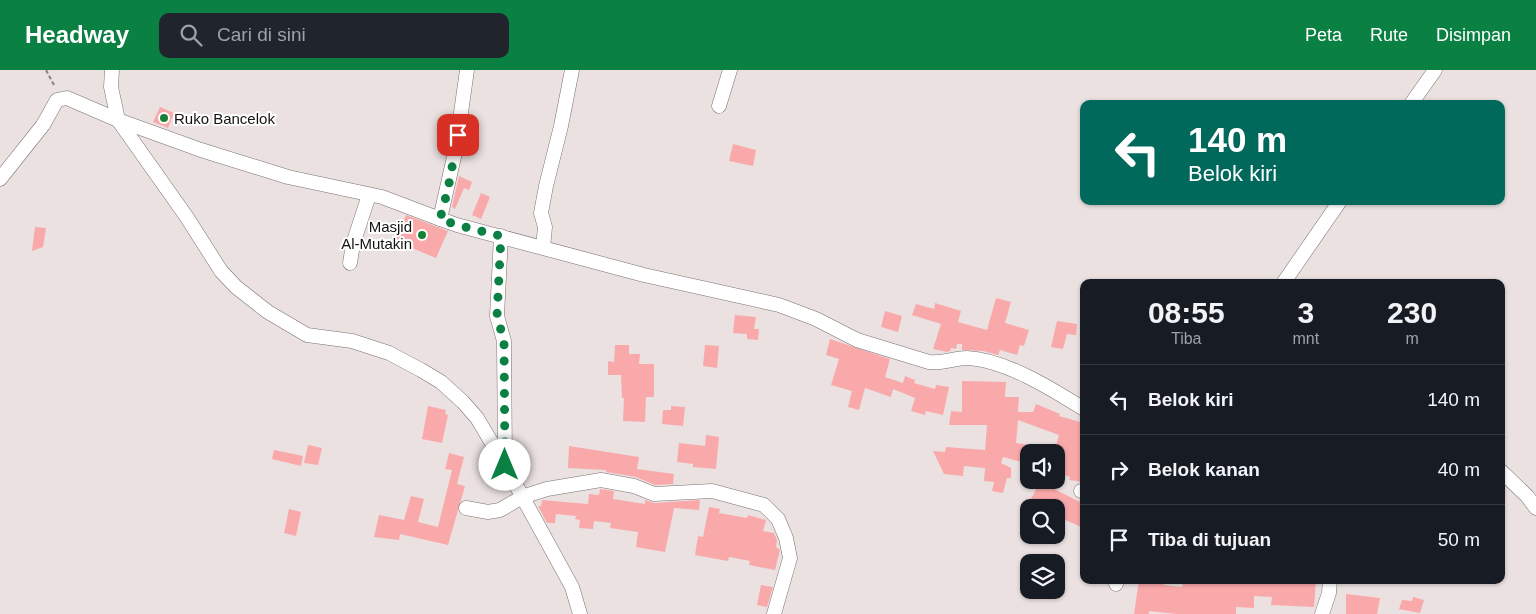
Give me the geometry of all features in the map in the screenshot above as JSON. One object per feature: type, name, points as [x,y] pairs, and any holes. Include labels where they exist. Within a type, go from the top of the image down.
[{"type":"street","points":[[112,70],[111,87],[118,120],[186,216],[221,271],[249,299],[287,325],[307,335],[352,341],[389,353],[441,382],[477,418],[505,465]]},
{"type":"street","points":[[440,219],[456,148],[467,70]]},
{"type":"street","points":[[543,247],[545,227],[541,212],[572,70]]},
{"type":"street","points":[[719,106],[730,70]]},
{"type":"street","points":[[1414,100],[1435,70]]},
{"type":"street","points":[[0,179],[28,144],[60,98],[67,98],[162,137],[280,174],[369,194],[405,205],[457,225],[644,275],[779,304],[816,319],[857,340],[929,362],[940,363],[966,358],[994,363],[1015,371],[1080,408]]},
{"type":"street","points":[[350,263],[353,244],[369,194]]},
{"type":"street","points":[[1286,279],[1337,205]]},
{"type":"street","points":[[501,236],[497,316],[504,341],[505,465],[511,503],[572,587],[580,614]]},
{"type":"street","points":[[1505,475],[1527,496],[1536,508]]},
{"type":"street","points":[[466,508],[488,512],[547,489],[601,480],[634,486],[654,494],[712,491],[764,505],[778,519],[786,538],[790,558],[774,614]]},
{"type":"street","points":[[1322,614],[1329,593],[1330,584]]},
{"type":"path","points":[[46,70],[60,98]]},
{"type":"building","name":"Ruko Bancelok","points":[[160,107],[174,113],[168,128],[153,122]]},
{"type":"building","points":[[733,144],[756,150],[753,166],[729,161]]},
{"type":"building","points":[[459,176],[472,182],[469,190],[464,188],[455,209],[452,207]]},
{"type":"building","points":[[481,193],[490,197],[481,219],[472,215]]},
{"type":"building","name":"Masjid Al-Mutakin","points":[[406,215],[448,231],[436,258],[395,241]]},
{"type":"building","points":[[35,227],[46,228],[43,247],[32,251]]},
{"type":"building","points":[[996,298],[1011,302],[1005,323],[1029,330],[1024,346],[1020,345],[1017,355],[1000,350],[998,355],[983,351],[962,350],[962,344],[957,344],[956,349],[951,348],[947,352],[933,349],[941,324],[912,315],[916,304],[934,309],[935,303],[961,311],[958,322],[987,330]]},
{"type":"building","points":[[885,311],[902,316],[898,332],[881,327]]},
{"type":"building","points":[[735,315],[756,317],[754,329],[759,329],[758,340],[747,339],[747,334],[733,333]]},
{"type":"building","points":[[1057,321],[1077,324],[1076,335],[1067,334],[1063,349],[1051,347]]},
{"type":"building","points":[[830,339],[890,359],[885,377],[903,383],[905,376],[915,380],[914,383],[935,389],[936,385],[949,387],[943,415],[926,411],[925,415],[911,411],[915,398],[893,389],[891,397],[865,388],[859,410],[848,407],[852,391],[831,385],[839,359],[826,355]]},
{"type":"building","points":[[615,345],[629,345],[629,354],[640,354],[639,364],[654,364],[654,397],[646,397],[645,422],[623,421],[624,398],[622,398],[621,375],[608,375],[608,361],[614,362]]},
{"type":"building","points":[[705,345],[719,346],[717,368],[703,366]]},
{"type":"building","points":[[962,381],[1006,382],[1005,397],[1019,397],[1018,412],[1033,412],[1036,404],[1060,414],[1059,416],[1080,422],[1080,481],[1069,480],[1070,477],[1065,475],[1065,444],[1056,444],[1059,435],[1018,420],[1016,443],[1022,444],[1020,444],[1020,462],[1003,457],[1001,463],[1011,468],[1011,478],[1007,478],[1003,493],[992,491],[994,482],[984,481],[985,468],[964,466],[963,476],[944,474],[933,451],[945,452],[946,447],[985,450],[987,425],[949,425],[951,411],[962,412]]},
{"type":"building","points":[[428,406],[446,410],[445,414],[448,415],[442,443],[422,439]]},
{"type":"building","points":[[671,406],[685,407],[683,426],[662,424],[663,410],[671,410]]},
{"type":"building","points":[[706,435],[719,437],[716,469],[693,467],[693,464],[677,462],[679,443],[705,446]]},
{"type":"building","points":[[308,445],[322,448],[318,465],[304,463]]},
{"type":"building","points":[[569,446],[639,457],[637,469],[674,474],[673,484],[655,485],[636,477],[606,472],[606,470],[568,468]]},
{"type":"building","points":[[274,450],[303,456],[301,466],[272,459]]},
{"type":"building","points":[[449,453],[464,457],[457,484],[465,486],[448,545],[400,534],[399,540],[374,537],[379,515],[404,520],[411,496],[424,499],[418,522],[438,527],[452,470],[445,469]]},
{"type":"building","points":[[600,489],[614,491],[613,499],[645,504],[645,500],[654,503],[700,500],[699,510],[674,508],[665,552],[636,547],[638,532],[610,528],[611,523],[594,521],[593,529],[579,528],[580,520],[575,519],[576,516],[556,514],[555,523],[547,523],[538,506],[541,506],[542,500],[588,504],[589,494],[599,495]]},
{"type":"building","points":[[1036,489],[1054,489],[1080,502],[1080,526],[1065,520],[1065,499],[1031,499]]},
{"type":"building","points":[[709,507],[720,509],[719,513],[747,518],[748,515],[766,520],[763,531],[774,533],[777,540],[776,547],[780,550],[775,570],[749,565],[750,561],[729,557],[728,561],[695,555],[698,536],[703,537]]},
{"type":"building","points":[[289,509],[301,512],[296,536],[284,533]]},
{"type":"building","points":[[1138,584],[1164,584],[1182,587],[1182,584],[1316,584],[1314,607],[1271,605],[1272,597],[1254,596],[1254,608],[1236,607],[1236,614],[1177,614],[1149,611],[1149,614],[1134,614]]},
{"type":"building","points":[[761,585],[773,587],[767,607],[757,605]]},
{"type":"building","points":[[1346,594],[1380,598],[1377,614],[1346,614]]},
{"type":"building","points":[[1413,597],[1424,600],[1420,613],[1399,609],[1402,600],[1412,601]]},
{"type":"place","name":"Ruko Bancelok","points":[[164,118]]},
{"type":"place","name":"Masjid Al-Mutakin","points":[[422,235]]},
{"type":"route","points":[[458,135],[448,189],[440,219],[501,236],[497,316],[504,341],[505,465]]}]
